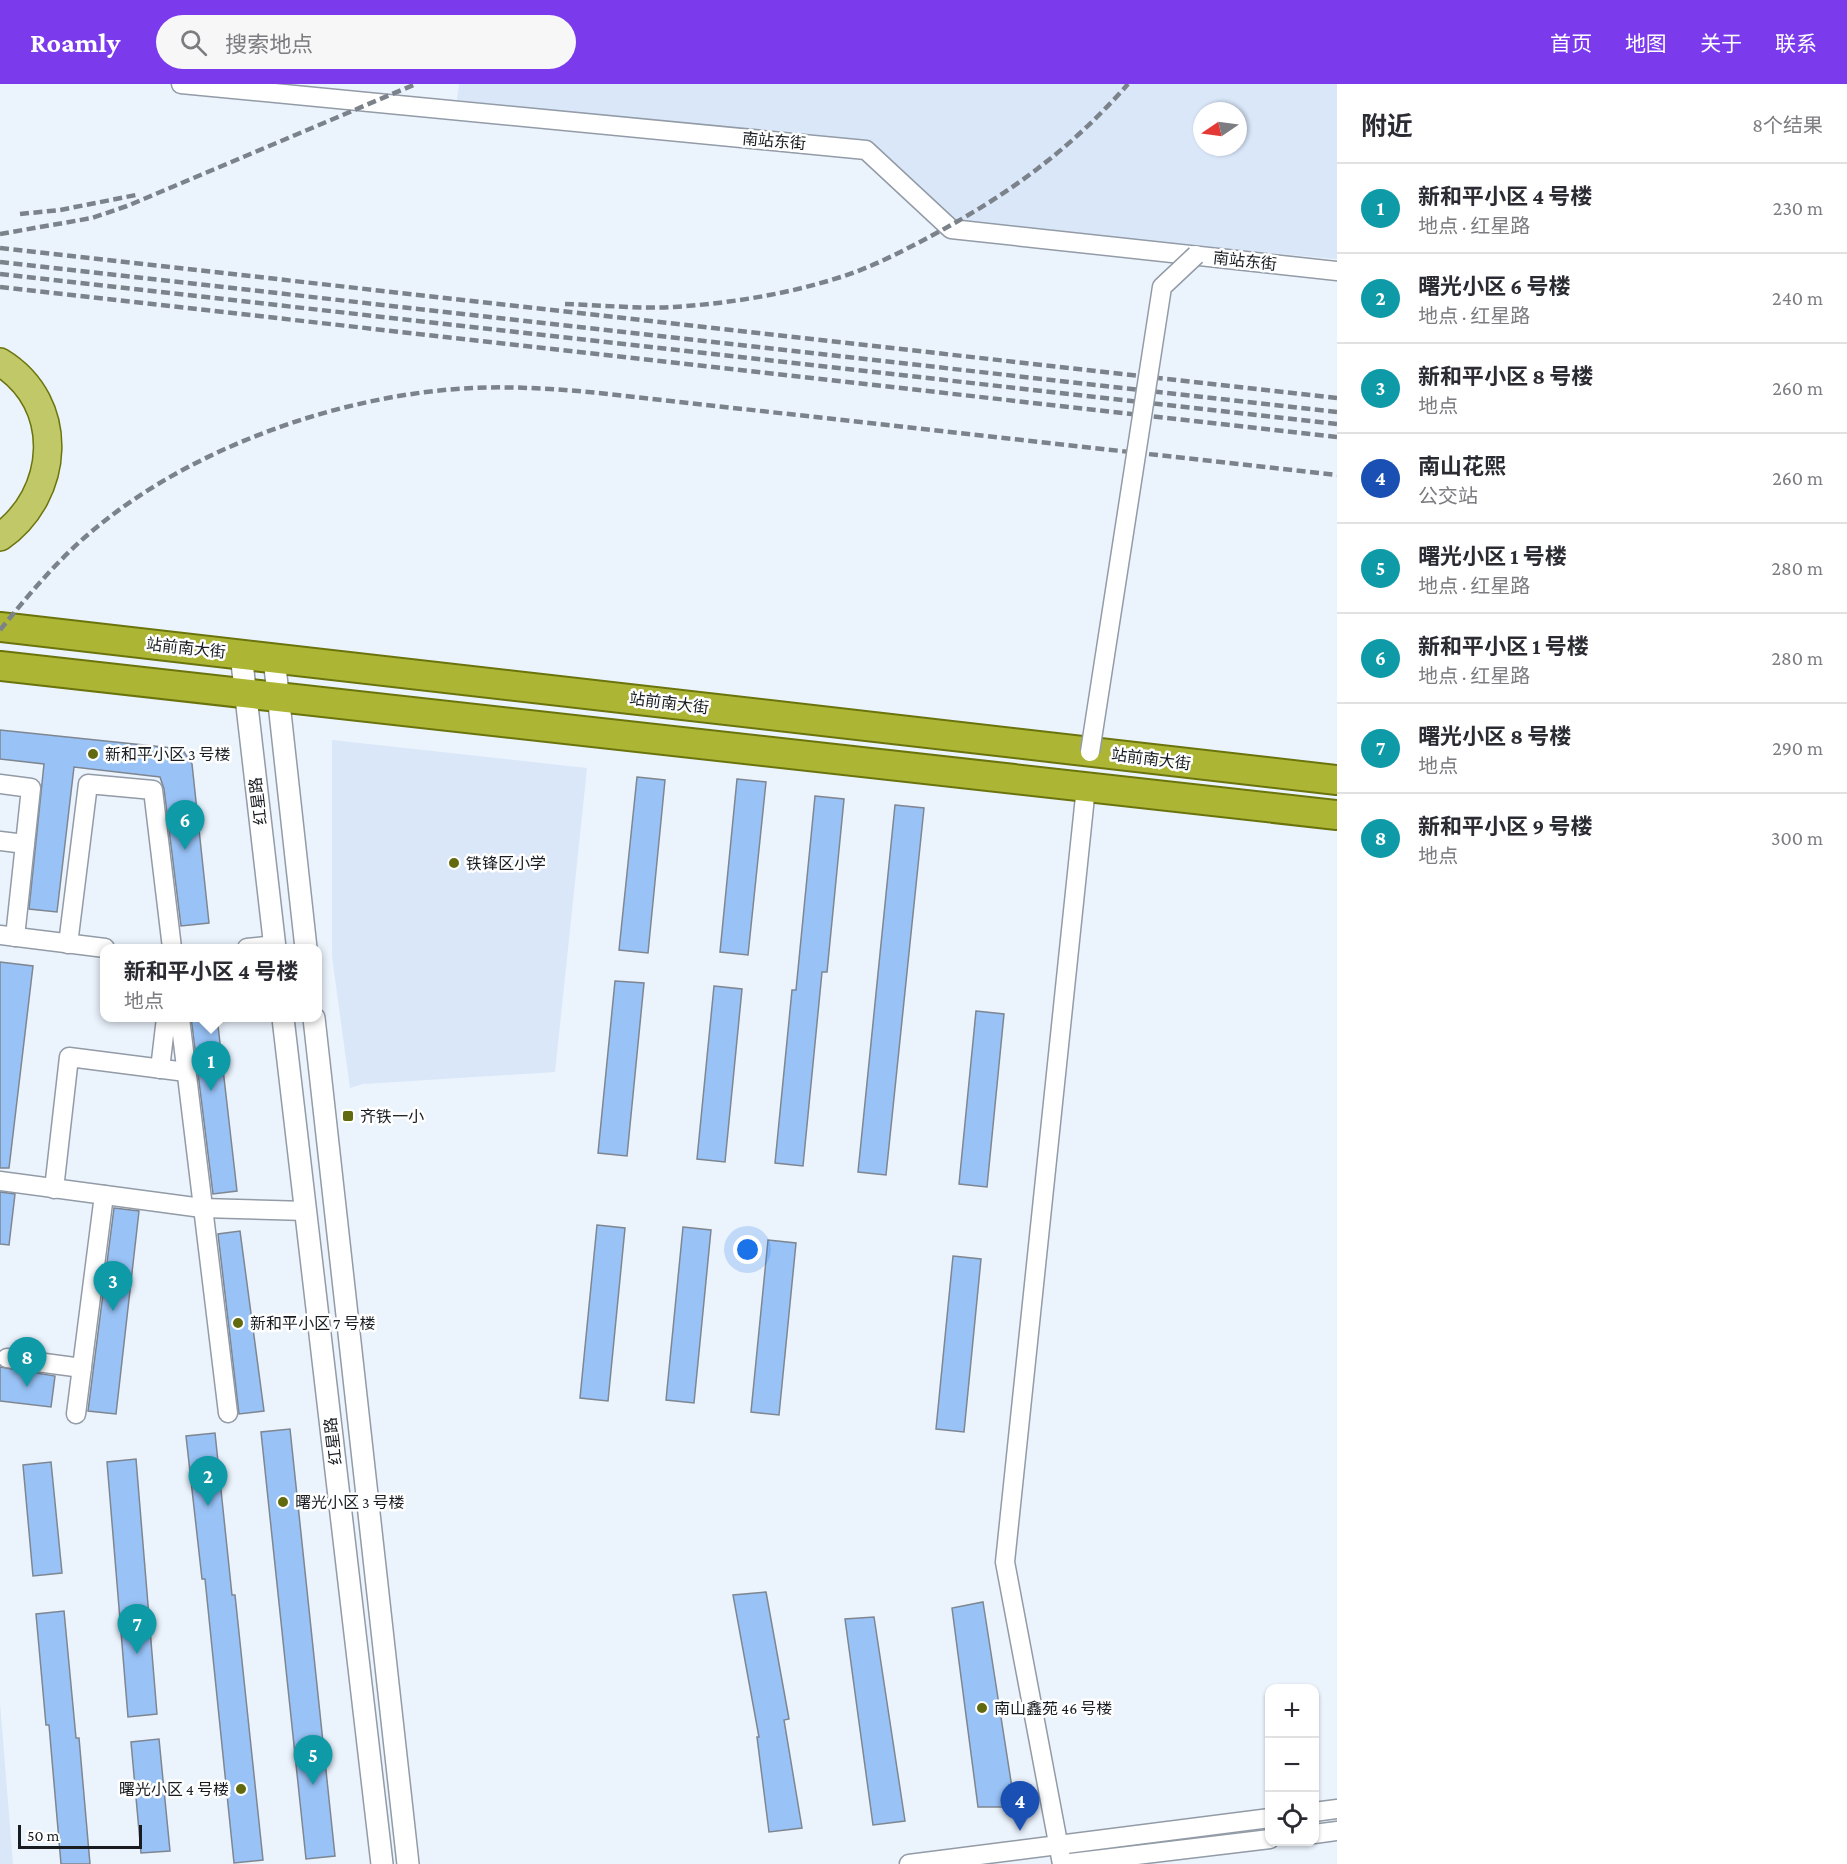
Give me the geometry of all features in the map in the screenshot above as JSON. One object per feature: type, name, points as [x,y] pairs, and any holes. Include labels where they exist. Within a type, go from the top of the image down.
[{"type":"highway","name":"站前南大街","points":[[0,627],[1337,780]]},
{"type":"highway","points":[[0,666],[278,695],[1337,815]]},
{"type":"main road","points":[[0,362],[21,380],[34,397],[44,420],[48,446],[47,468],[40,491],[29,510],[14,527],[0,537]]},
{"type":"street","name":"南站东街","points":[[181,84],[866,150],[951,229],[1337,271]]},
{"type":"street","points":[[1090,752],[1162,287],[1196,255]]},
{"type":"street","name":"红星路","points":[[241,654],[275,944]]},
{"type":"street","name":"红星路","points":[[274,658],[306,944]]},
{"type":"street","points":[[0,784],[32,788],[25,844],[7,936],[100,947]]},
{"type":"street","points":[[68,944],[88,784],[153,790],[172,944]]},
{"type":"street","points":[[1086,787],[1005,1562],[1062,1864],[1265,1839]]},
{"type":"street","points":[[0,841],[25,844]]},
{"type":"street","points":[[160,1069],[165,1022]]},
{"type":"street","points":[[181,1022],[228,1413]]},
{"type":"street","name":"红星路","points":[[285,1022],[382,1864]]},
{"type":"street","name":"红星路","points":[[315,1022],[408,1864]]},
{"type":"street","points":[[54,1189],[69,1057],[186,1072]]},
{"type":"street","points":[[0,1181],[202,1208],[306,1211]]},
{"type":"street","points":[[76,1414],[104,1195]]},
{"type":"street","points":[[7,1358],[82,1368]]},
{"type":"street","points":[[1319,1811],[1337,1809]]},
{"type":"street","points":[[909,1864],[1265,1818]]},
{"type":"street","points":[[1319,1833],[1337,1831]]},
{"type":"shaded area","points":[[459,84],[1337,84],[1337,259],[961,225],[868,146],[457,100]]},
{"type":"shaded area","name":"铁锋区小学","points":[[332,740],[587,768],[555,1072],[363,1084],[350,1088],[332,957]]},
{"type":"shaded area","points":[[0,1703],[13,1864],[0,1864]]},
{"type":"building","points":[[0,730],[182,749],[192,764],[209,923],[181,926],[164,789],[160,777],[74,767],[57,912],[29,909],[44,764],[0,759]]},
{"type":"building","points":[[637,777],[665,780],[648,953],[619,950]]},
{"type":"building","points":[[737,779],[766,782],[748,955],[720,952]]},
{"type":"building","points":[[815,796],[844,799],[827,972],[822,972],[803,1166],[775,1163],[792,990],[796,990]]},
{"type":"building","points":[[895,805],[924,808],[886,1175],[858,1172]]},
{"type":"building","points":[[0,962],[33,966],[9,1168],[0,1168]]},
{"type":"building","points":[[615,981],[644,983],[627,1156],[598,1153]]},
{"type":"building","points":[[714,986],[742,989],[725,1162],[697,1159]]},
{"type":"building","points":[[976,1011],[1004,1014],[987,1187],[959,1184]]},
{"type":"building","points":[[192,1022],[218,1022],[237,1191],[213,1194]]},
{"type":"building","points":[[0,1192],[15,1194],[9,1245],[0,1244]]},
{"type":"building","points":[[114,1208],[139,1211],[116,1414],[88,1411]]},
{"type":"building","points":[[597,1225],[625,1228],[608,1401],[580,1398]]},
{"type":"building","points":[[683,1227],[711,1230],[694,1403],[666,1400]]},
{"type":"building","name":"新和平小区 7 号楼","points":[[240,1231],[264,1411],[239,1414],[218,1234]]},
{"type":"building","points":[[768,1240],[796,1243],[779,1415],[751,1412]]},
{"type":"building","points":[[953,1256],[981,1259],[964,1432],[936,1429]]},
{"type":"building","points":[[0,1367],[55,1376],[51,1407],[0,1401]]},
{"type":"building","points":[[290,1429],[335,1856],[306,1859],[261,1432]]},
{"type":"building","points":[[215,1433],[263,1860],[234,1863],[205,1579],[202,1579],[186,1436]]},
{"type":"building","points":[[136,1459],[157,1714],[128,1717],[107,1462]]},
{"type":"building","points":[[51,1462],[62,1573],[33,1576],[23,1465]]},
{"type":"building","points":[[766,1592],[789,1719],[784,1720],[802,1828],[769,1832],[757,1737],[759,1737],[733,1595]]},
{"type":"building","name":"南山鑫苑 46 号楼","points":[[983,1602],[1015,1807],[978,1807],[952,1608]]},
{"type":"building","points":[[64,1611],[76,1738],[79,1738],[90,1864],[61,1864],[49,1725],[46,1725],[36,1614]]},
{"type":"building","points":[[874,1617],[905,1821],[873,1825],[845,1619]]},
{"type":"building","points":[[159,1739],[170,1851],[141,1853],[131,1742]]},
{"type":"railway","points":[[0,234],[92,218],[127,206],[416,84]]},
{"type":"railway","points":[[565,304],[674,307],[717,303],[781,293],[855,272],[931,236],[1012,187],[1084,130],[1128,84]]},
{"type":"railway","points":[[20,214],[60,210],[136,195]]},
{"type":"railway","points":[[0,248],[1337,398]]},
{"type":"railway","points":[[0,262],[1337,412]]},
{"type":"railway","points":[[0,274],[1337,424]]},
{"type":"railway","points":[[0,287],[1337,437]]},
{"type":"railway","points":[[0,630],[46,576],[83,539],[136,498],[179,472],[273,429],[323,413],[423,392],[504,387],[583,392],[1337,475]]},
{"type":"place","name":"新和平小区 3 号楼","points":[[93,754]]},
{"type":"place","name":"新和平小区 1 号楼","points":[[185,850]]},
{"type":"place","name":"铁锋区小学","points":[[454,863]]},
{"type":"place","name":"新和平小区 4 号楼","points":[[211,1091]]},
{"type":"place","name":"齐铁一小","points":[[348,1116]]},
{"type":"place","name":"新和平小区 8 号楼","points":[[113,1311]]},
{"type":"place","name":"新和平小区 7 号楼","points":[[238,1323]]},
{"type":"place","name":"新和平小区 9 号楼","points":[[27,1387]]},
{"type":"place","name":"曙光小区 3 号楼","points":[[283,1502]]},
{"type":"place","name":"曙光小区 6 号楼","points":[[208,1506]]},
{"type":"place","name":"曙光小区 8 号楼","points":[[137,1654]]},
{"type":"place","name":"南山鑫苑 46 号楼","points":[[982,1708]]},
{"type":"place","name":"曙光小区 1 号楼","points":[[313,1785]]},
{"type":"place","name":"曙光小区 4 号楼","points":[[241,1789]]},
{"type":"place","name":"南山花熙","points":[[1020,1831]]}]
